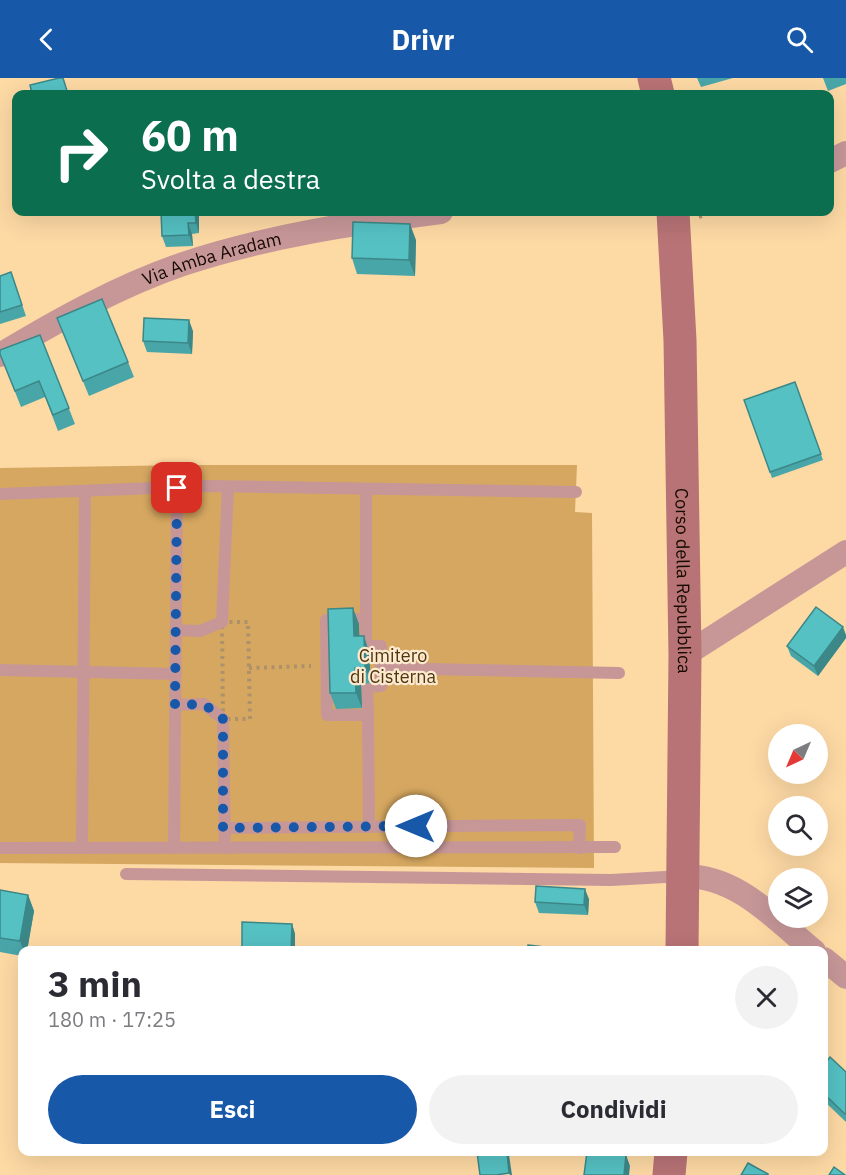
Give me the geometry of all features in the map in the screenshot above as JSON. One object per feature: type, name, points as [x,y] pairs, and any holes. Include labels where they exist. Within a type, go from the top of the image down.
[{"type":"street","name":"Via Amba Aradam","points":[[0,355],[123,288],[183,264],[286,236],[410,216]]},
{"type":"street","name":"Corso della Repubblica","points":[[674,216],[680,340],[685,655],[682,946]]},
{"type":"street","points":[[685,655],[846,552]]},
{"type":"street","points":[[684,876],[713,879],[733,887],[808,946]]},
{"type":"street","points":[[828,962],[846,977]]},
{"type":"street","points":[[669,1175],[671,1156]]},
{"type":"lane","points":[[176,630],[200,631],[222,622],[228,487]]},
{"type":"lane","points":[[0,495],[228,487],[576,492]]},
{"type":"lane","points":[[174,848],[177,488]]},
{"type":"lane","points":[[366,489],[366,646],[381,646],[381,686],[368,687],[369,827]]},
{"type":"lane","points":[[82,848],[85,491]]},
{"type":"lane","points":[[366,619],[326,620],[327,715],[368,715]]},
{"type":"lane","points":[[381,668],[619,673]]},
{"type":"lane","points":[[0,670],[176,674]]},
{"type":"lane","points":[[175,705],[204,704],[223,719],[225,848]]},
{"type":"lane","points":[[223,828],[580,825],[579,848]]},
{"type":"lane","points":[[0,848],[615,847]]},
{"type":"lane","points":[[126,874],[611,880],[684,876]]},
{"type":"path","points":[[222,622],[248,622],[249,668],[250,719],[223,719],[222,622]]},
{"type":"path","points":[[249,668],[327,666]]},
{"type":"green space","name":"Cimitero di Cisterna","points":[[187,465],[577,465],[575,512],[592,513],[594,868],[0,863],[0,468]]},
{"type":"building","points":[[63,78],[67,90],[31,90],[30,85]]},
{"type":"building","points":[[161,216],[195,216],[196,223],[188,223],[189,235],[162,236]]},
{"type":"building","points":[[353,222],[410,224],[409,260],[352,258]]},
{"type":"building","points":[[11,272],[22,305],[0,312],[0,276]]},
{"type":"building","points":[[102,299],[128,362],[83,381],[57,318]]},
{"type":"building","points":[[144,318],[189,320],[188,343],[143,341]]},
{"type":"building","points":[[40,335],[69,408],[53,415],[39,381],[15,391],[0,354],[0,350]]},
{"type":"building","points":[[795,382],[821,454],[770,472],[744,400]]},
{"type":"building","points":[[816,607],[843,627],[814,666],[787,646]]},
{"type":"building","points":[[353,608],[354,636],[364,636],[365,668],[355,668],[356,693],[330,693],[328,609]]},
{"type":"building","points":[[536,886],[585,889],[584,905],[535,902]]},
{"type":"building","points":[[0,890],[28,895],[20,941],[0,938]]},
{"type":"building","points":[[242,922],[292,924],[291,946],[242,946]]},
{"type":"building","points":[[830,1057],[846,1072],[845,1114],[828,1098],[828,1060]]},
{"type":"building","points":[[478,1156],[507,1156],[509,1173],[480,1175]]},
{"type":"building","points":[[586,1156],[626,1156],[624,1175],[584,1175]]},
{"type":"building","points":[[748,1163],[768,1174],[768,1175],[741,1175]]},
{"type":"building","points":[[834,1167],[845,1175],[829,1175]]},
{"type":"route","points":[[177,488],[175,705],[204,704],[223,719],[223,828],[416,826]]}]
